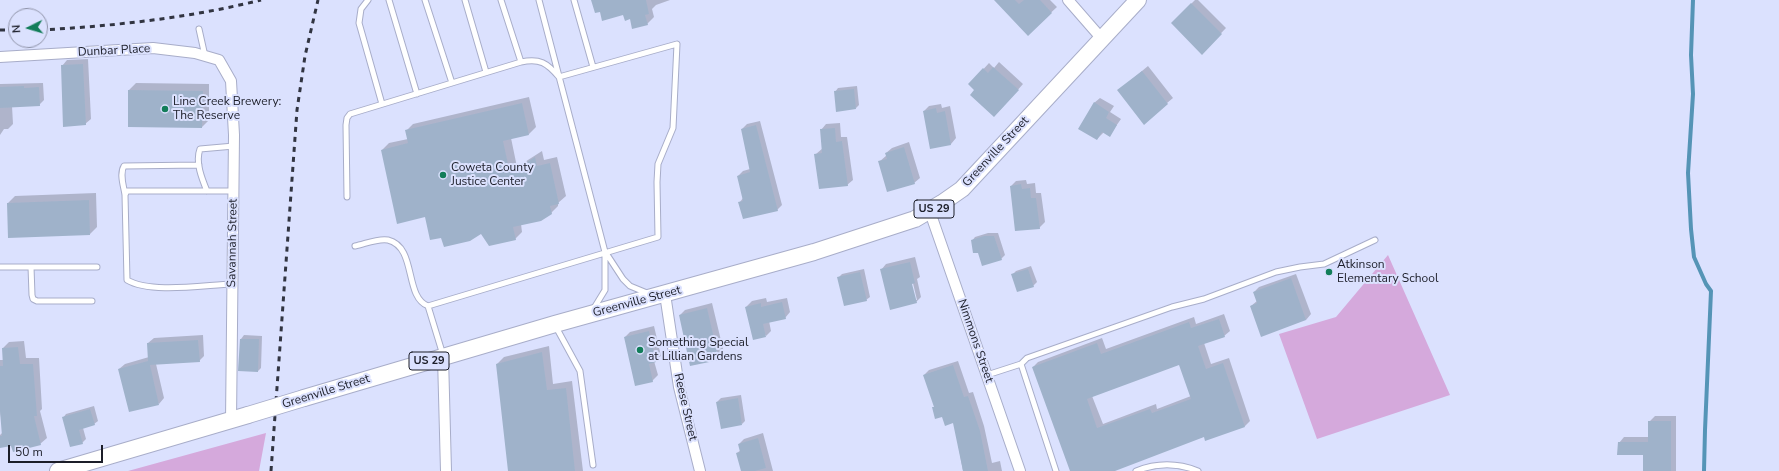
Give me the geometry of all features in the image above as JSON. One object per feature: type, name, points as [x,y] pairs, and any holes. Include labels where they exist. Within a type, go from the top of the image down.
[{"type":"main road","name":"Greenville Street","points":[[58,471],[555,324],[814,252],[915,219],[930,212],[962,189],[1138,0]]},
{"type":"street","points":[[1068,0],[1102,39]]},
{"type":"street","name":"Dunbar Place","points":[[0,57],[153,48],[195,53],[219,60],[223,68]]},
{"type":"street","name":"Savannah Street","points":[[223,68],[230,81],[234,146],[231,421]]},
{"type":"street","name":"Nimmons Street","points":[[930,212],[1020,471]]},
{"type":"street","name":"Reese Street","points":[[660,296],[679,387],[700,471]]},
{"type":"street","points":[[444,357],[446,471]]},
{"type":"lane","points":[[368,0],[361,9],[359,23],[382,104]]},
{"type":"lane","points":[[389,0],[417,94]]},
{"type":"lane","points":[[425,0],[452,83]]},
{"type":"lane","points":[[465,0],[486,72]]},
{"type":"lane","points":[[501,0],[521,62]]},
{"type":"lane","points":[[539,0],[605,252],[605,290],[591,314]]},
{"type":"lane","points":[[574,0],[593,67]]},
{"type":"lane","points":[[199,29],[204,56]]},
{"type":"lane","points":[[428,306],[658,237],[658,164],[673,128],[677,44],[560,77]]},
{"type":"lane","points":[[347,198],[347,118],[353,113],[521,62],[538,60],[547,65],[560,77]]},
{"type":"lane","points":[[207,191],[201,179],[199,165],[199,153],[202,148],[234,146]]},
{"type":"lane","points":[[199,165],[124,166],[122,178],[125,195],[127,280],[133,284],[149,288],[232,284]]},
{"type":"lane","points":[[125,195],[127,191],[131,190],[233,191]]},
{"type":"lane","points":[[355,246],[378,240],[389,240],[398,245],[404,253],[420,301],[428,306],[444,357]]},
{"type":"lane","points":[[986,375],[1021,364],[1027,358],[1172,307],[1204,299],[1276,272],[1324,264],[1375,240]]},
{"type":"lane","points":[[605,252],[622,279],[630,286],[660,296]]},
{"type":"lane","points":[[0,267],[97,267]]},
{"type":"lane","points":[[31,267],[33,299],[37,301],[92,301]]},
{"type":"lane","points":[[555,324],[580,371],[593,465]]},
{"type":"lane","points":[[1021,364],[1056,471]]},
{"type":"lane","points":[[1136,471],[1164,464],[1190,468],[1198,471]]},
{"type":"shaded area","points":[[1388,255],[1450,395],[1317,439],[1279,334],[1336,317]]},
{"type":"shaded area","points":[[266,433],[259,471],[128,471]]},
{"type":"building","points":[[591,0],[646,0],[649,14],[645,15],[648,25],[632,29],[630,19],[625,21],[623,15],[602,21],[600,12],[595,13]]},
{"type":"building","points":[[994,0],[1015,0],[1019,4],[1024,0],[1040,0],[1052,13],[1028,36]]},
{"type":"building","points":[[1191,3],[1222,34],[1202,55],[1171,23]]},
{"type":"building","points":[[83,64],[86,125],[63,127],[61,65]]},
{"type":"building","points":[[993,67],[1019,90],[994,117],[970,95],[974,90],[968,84],[983,68],[988,73]]},
{"type":"building","points":[[1142,71],[1168,104],[1144,125],[1117,90]]},
{"type":"building","points":[[24,86],[24,88],[39,87],[40,106],[0,108],[0,87]]},
{"type":"building","points":[[854,89],[856,109],[836,112],[834,91]]},
{"type":"building","name":"Line Creek Brewery: The Reserve","points":[[128,90],[203,91],[202,128],[128,127]]},
{"type":"building","points":[[1094,102],[1109,112],[1106,118],[1117,125],[1110,137],[1102,132],[1097,140],[1078,129]]},
{"type":"building","name":"Coweta County Justice Center","points":[[522,103],[529,135],[503,141],[510,173],[535,157],[537,166],[550,163],[559,204],[550,206],[552,214],[541,221],[513,227],[516,240],[489,246],[481,234],[470,241],[444,247],[441,238],[430,240],[425,217],[397,224],[381,150],[408,143],[405,130]]},
{"type":"building","points":[[936,108],[937,113],[945,111],[951,145],[930,149],[923,111]]},
{"type":"building","points":[[756,125],[778,211],[743,219],[738,202],[743,201],[737,176],[750,172],[741,129]]},
{"type":"building","points":[[835,128],[836,142],[842,141],[848,186],[819,189],[814,154],[822,153],[820,129]]},
{"type":"building","points":[[904,147],[915,184],[887,192],[878,161],[887,159],[885,153]]},
{"type":"building","points":[[1021,184],[1022,189],[1030,188],[1031,198],[1036,198],[1040,229],[1015,231],[1010,186]]},
{"type":"building","points":[[89,200],[90,235],[8,238],[7,203]]},
{"type":"building","points":[[984,236],[994,236],[1002,260],[982,266],[978,253],[973,253],[971,240]]},
{"type":"building","points":[[910,262],[915,283],[912,284],[917,303],[890,310],[880,269]]},
{"type":"building","points":[[1028,269],[1034,287],[1017,292],[1011,274]]},
{"type":"building","points":[[860,272],[867,301],[844,306],[837,277]]},
{"type":"building","points":[[1291,278],[1306,320],[1261,337],[1250,306],[1257,303],[1253,292]]},
{"type":"building","points":[[782,302],[786,319],[763,324],[766,337],[753,340],[745,307],[761,303],[761,307]]},
{"type":"building","points":[[707,308],[719,360],[690,366],[679,315]]},
{"type":"building","points":[[1219,319],[1225,337],[1198,346],[1206,369],[1223,363],[1245,427],[1205,441],[1204,437],[1115,471],[1070,471],[1032,367],[1097,343],[1101,354],[1189,322],[1191,328]],"holes":[[[1179,365],[1191,399],[1152,413],[1150,409],[1097,428],[1087,399]]]},
{"type":"building","name":"Something Special at Lillian Gardens","points":[[649,331],[656,362],[649,364],[653,382],[635,386],[624,337]]},
{"type":"building","points":[[240,339],[259,339],[258,372],[238,371]]},
{"type":"building","points":[[198,340],[200,362],[150,365],[159,405],[129,412],[118,369],[148,361],[147,343]]},
{"type":"building","points":[[18,347],[20,364],[33,364],[37,416],[34,416],[41,445],[13,452],[11,446],[0,448],[0,436],[2,436],[0,411],[0,366],[3,366],[2,348]]},
{"type":"building","points":[[542,352],[547,390],[566,388],[575,471],[508,471],[496,364]]},
{"type":"building","points":[[953,365],[964,397],[968,396],[980,431],[988,471],[963,471],[953,423],[945,426],[942,417],[935,419],[932,407],[934,407],[923,375]]},
{"type":"building","points":[[738,398],[742,425],[721,429],[716,402]]},
{"type":"building","points":[[90,409],[95,425],[79,430],[83,444],[70,447],[62,417]]},
{"type":"building","points":[[1648,421],[1671,421],[1671,471],[1643,471],[1643,455],[1617,455],[1618,442],[1648,442]]},
{"type":"building","points":[[758,438],[766,468],[755,471],[741,471],[736,453],[740,452],[738,444]]},
{"type":"waterway","points":[[1693,0],[1691,55],[1693,94],[1688,173],[1691,229],[1694,257],[1706,284],[1711,291],[1704,471]]},
{"type":"railway","points":[[48,29],[151,20],[206,12],[261,0]]},
{"type":"railway","points":[[271,471],[297,110],[305,56],[318,0]]},
{"type":"railway","points":[[0,30],[8,30]]},
{"type":"place","name":"Line Creek Brewery: The Reserve","points":[[165,109]]},
{"type":"place","name":"Coweta County Justice Center","points":[[443,175]]},
{"type":"place","name":"Atkinson Elementary School","points":[[1329,272]]},
{"type":"place","name":"Something Special at Lillian Gardens","points":[[640,350]]}]
